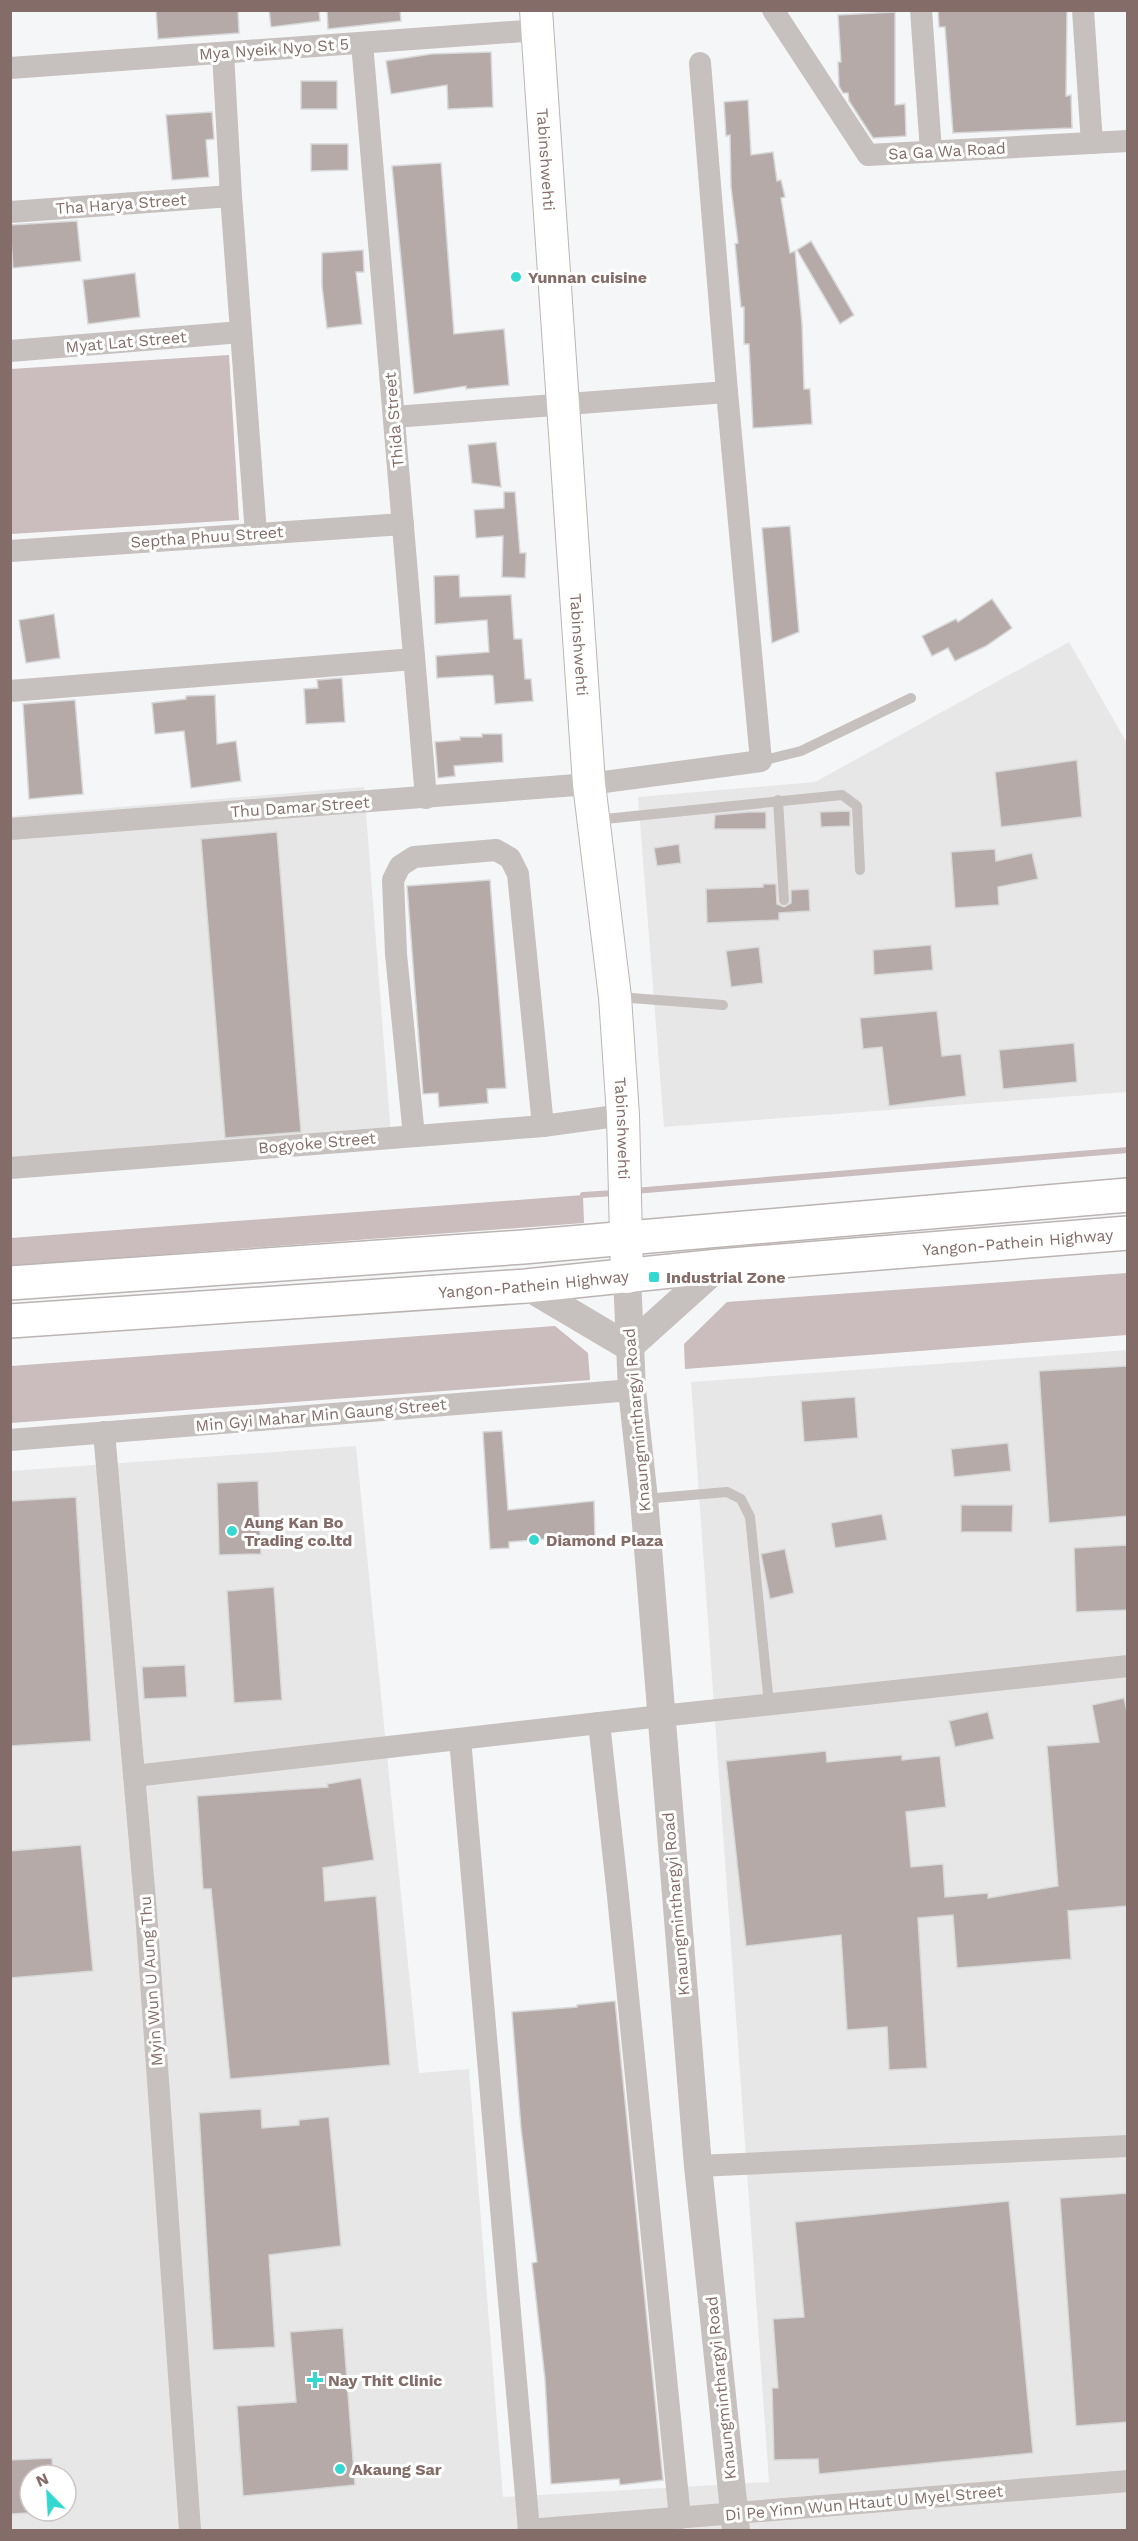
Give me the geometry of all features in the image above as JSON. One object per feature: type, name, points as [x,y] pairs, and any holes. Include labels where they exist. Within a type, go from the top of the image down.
[{"type":"main road","name":"Tabinshwehti","points":[[537,20],[589,784],[615,997],[623,1115],[627,1277]]},
{"type":"main road","points":[[10,1283],[625,1238],[1128,1194]]},
{"type":"main road","name":"Yangon-Pathein Highway","points":[[10,1321],[526,1286],[718,1266],[1128,1233]]},
{"type":"street","name":"Sa Ga Wa Road","points":[[773,10],[868,155],[1128,141]]},
{"type":"street","points":[[921,10],[931,151]]},
{"type":"street","points":[[1083,10],[1092,143]]},
{"type":"street","name":"Mya Nyeik Nyo St 5","points":[[10,68],[362,43],[537,20]]},
{"type":"street","name":"Thida Street","points":[[362,43],[426,798]]},
{"type":"street","points":[[223,53],[231,196],[256,534]]},
{"type":"street","points":[[700,63],[761,761]]},
{"type":"street","name":"Tha Harya Street","points":[[10,212],[231,196]]},
{"type":"street","name":"Myat Lat Street","points":[[10,351],[241,332]]},
{"type":"street","points":[[394,417],[727,392]]},
{"type":"street","name":"Septha Phuu Street","points":[[10,551],[403,524]]},
{"type":"street","points":[[10,691],[414,658]]},
{"type":"street","name":"Thu Damar Street","points":[[10,829],[589,784],[761,761]]},
{"type":"street","points":[[414,1136],[396,954],[393,880],[400,866],[414,857],[496,850],[510,858],[518,874],[543,1126]]},
{"type":"street","name":"Bogyoke Street","points":[[10,1168],[543,1126],[623,1115]]},
{"type":"street","points":[[526,1286],[629,1347],[718,1266]]},
{"type":"street","name":"Knaungminthargyi Road","points":[[627,1277],[632,1390],[644,1499],[698,2166],[735,2522]]},
{"type":"street","name":"Min Gyi Mahar Min Gaung Street","points":[[10,1440],[632,1390]]},
{"type":"street","name":"Myin Wun U Aung Thu","points":[[104,1432],[134,1776],[190,2530]]},
{"type":"street","points":[[134,1776],[460,1738],[1128,1666]]},
{"type":"street","points":[[599,1723],[622,1930],[680,2518]]},
{"type":"street","points":[[460,1738],[528,2530]]},
{"type":"street","points":[[698,2166],[1128,2146]]},
{"type":"street","name":"Di Pe Yinn Wun Htaut U Myel Street","points":[[528,2530],[680,2518],[735,2522],[1128,2481]]},
{"type":"lane","points":[[761,761],[801,751],[911,698]]},
{"type":"lane","points":[[595,820],[842,795],[857,806],[860,870]]},
{"type":"lane","points":[[778,801],[784,900]]},
{"type":"lane","points":[[615,997],[723,1005]]},
{"type":"lane","points":[[644,1499],[727,1492],[741,1500],[750,1517],[769,1704]]},
{"type":"shaded area","points":[[229,355],[239,520],[11,534],[11,369]]},
{"type":"shaded area","points":[[1069,642],[1127,743],[1127,1092],[664,1127],[638,797],[815,782]]},
{"type":"shaded area","points":[[364,787],[391,1134],[11,1163],[11,816]]},
{"type":"shaded area","points":[[583,1195],[584,1223],[11,1266],[11,1238]]},
{"type":"shaded area","points":[[1127,1273],[1127,1335],[685,1369],[684,1344],[727,1302]]},
{"type":"shaded area","points":[[555,1326],[588,1353],[590,1380],[11,1423],[11,1366]]},
{"type":"shaded area","points":[[1127,1350],[1127,2530],[11,2530],[11,1471],[356,1446],[419,2073],[469,2069],[503,2497],[769,2482],[691,1382]]},
{"type":"building","points":[[156,10],[238,10],[239,33],[158,39]]},
{"type":"building","points":[[269,10],[319,10],[320,21],[271,27]]},
{"type":"building","points":[[327,10],[400,10],[401,21],[328,29]]},
{"type":"building","points":[[938,10],[1067,10],[1066,96],[1071,95],[1072,128],[953,133],[945,27],[939,27]]},
{"type":"building","points":[[895,12],[895,105],[905,104],[906,136],[873,138],[849,101],[848,93],[843,93],[839,86],[838,62],[841,62],[838,15]]},
{"type":"building","points":[[491,52],[493,107],[448,109],[447,85],[391,94],[386,61],[431,54]]},
{"type":"building","points":[[301,81],[337,81],[337,109],[301,109]]},
{"type":"building","points":[[748,100],[751,155],[773,152],[777,181],[781,180],[785,197],[781,198],[790,253],[795,251],[802,324],[804,389],[810,389],[812,424],[753,428],[749,344],[744,344],[744,307],[741,307],[735,244],[738,243],[731,187],[730,135],[726,136],[724,102]]},
{"type":"building","points":[[212,112],[214,139],[206,140],[209,177],[172,180],[166,115]]},
{"type":"building","points":[[311,144],[348,144],[348,170],[311,171]]},
{"type":"building","points":[[441,163],[454,334],[504,329],[509,385],[466,389],[466,386],[414,394],[392,166]]},
{"type":"building","points":[[77,221],[81,261],[13,268],[10,225]]},
{"type":"building","points":[[811,241],[854,315],[840,324],[797,250]]},
{"type":"building","points":[[363,250],[364,272],[356,272],[362,324],[327,328],[322,286],[322,253]]},
{"type":"building","points":[[135,273],[140,317],[88,324],[83,280]]},
{"type":"building","points":[[496,442],[501,487],[472,483],[468,445]]},
{"type":"building","points":[[504,492],[515,492],[520,553],[526,553],[525,578],[502,577],[503,536],[476,538],[474,510],[504,508]]},
{"type":"building","points":[[790,526],[799,632],[772,643],[762,528]]},
{"type":"building","points":[[459,575],[460,597],[511,595],[514,639],[522,639],[525,679],[531,679],[533,701],[495,704],[493,676],[490,675],[437,678],[436,656],[489,652],[487,620],[435,624],[434,576]]},
{"type":"building","points":[[992,599],[1012,628],[986,646],[955,661],[948,648],[932,656],[922,636],[956,619],[958,622]]},
{"type":"building","points":[[54,614],[60,658],[26,663],[19,620]]},
{"type":"building","points":[[342,678],[345,722],[306,724],[304,689],[318,688],[317,680]]},
{"type":"building","points":[[215,695],[217,744],[236,741],[241,781],[191,788],[184,731],[155,734],[152,703],[186,699],[186,696]]},
{"type":"building","points":[[75,700],[83,794],[29,799],[23,704]]},
{"type":"building","points":[[482,734],[502,734],[503,762],[454,766],[455,776],[438,778],[435,742],[460,740],[460,737],[482,737]]},
{"type":"building","points":[[1077,760],[1082,817],[1001,827],[995,772]]},
{"type":"building","points":[[850,811],[850,826],[821,827],[820,812]]},
{"type":"building","points":[[766,812],[766,829],[714,829],[715,815]]},
{"type":"building","points":[[277,832],[301,1132],[225,1138],[201,839]]},
{"type":"building","points":[[679,844],[681,863],[657,866],[654,848]]},
{"type":"building","points":[[995,849],[996,861],[1032,853],[1038,879],[998,887],[999,905],[955,908],[951,852]]},
{"type":"building","points":[[490,880],[506,1088],[487,1089],[488,1103],[439,1107],[438,1093],[423,1094],[407,886]]},
{"type":"building","points":[[763,884],[776,884],[777,904],[784,907],[791,903],[791,890],[809,889],[810,911],[779,913],[779,920],[707,923],[706,889],[763,887]]},
{"type":"building","points":[[931,945],[933,970],[874,975],[873,950]]},
{"type":"building","points":[[759,947],[763,983],[731,987],[726,951]]},
{"type":"building","points":[[937,1011],[942,1056],[961,1054],[966,1096],[889,1106],[882,1047],[863,1049],[860,1018]]},
{"type":"building","points":[[1074,1043],[1077,1082],[1003,1089],[999,1050]]},
{"type":"building","points":[[1128,1366],[1128,1516],[1049,1523],[1039,1371]]},
{"type":"building","points":[[855,1397],[858,1438],[804,1442],[801,1401]]},
{"type":"building","points":[[502,1431],[508,1510],[594,1501],[595,1540],[569,1541],[569,1537],[509,1542],[509,1548],[490,1549],[483,1432]]},
{"type":"building","points":[[1008,1443],[1011,1471],[954,1477],[951,1449]]},
{"type":"building","points":[[258,1481],[261,1554],[219,1555],[217,1483]]},
{"type":"building","points":[[76,1497],[91,1741],[10,1746],[10,1501]]},
{"type":"building","points":[[961,1505],[1013,1505],[1012,1532],[961,1532]]},
{"type":"building","points":[[882,1514],[887,1540],[835,1548],[831,1523]]},
{"type":"building","points":[[1128,1545],[1128,1610],[1076,1612],[1074,1548]]},
{"type":"building","points":[[785,1549],[794,1593],[770,1599],[761,1554]]},
{"type":"building","points":[[274,1587],[282,1700],[234,1703],[227,1591]]},
{"type":"building","points":[[185,1665],[187,1697],[144,1699],[142,1667]]},
{"type":"building","points":[[1124,1698],[1128,1716],[1128,1906],[1068,1911],[1071,1959],[957,1968],[953,1915],[918,1918],[927,2068],[889,2070],[887,2027],[847,2030],[841,1935],[746,1946],[726,1761],[826,1751],[827,1762],[902,1755],[902,1760],[940,1756],[946,1807],[906,1812],[911,1867],[943,1864],[945,1897],[988,1893],[988,1898],[1058,1886],[1047,1746],[1099,1742],[1092,1705]]},
{"type":"building","points":[[988,1712],[994,1739],[955,1747],[949,1721]]},
{"type":"building","points":[[361,1778],[374,1860],[323,1868],[325,1901],[376,1896],[390,2065],[230,2079],[211,1889],[203,1889],[197,1796],[328,1787],[327,1784]]},
{"type":"building","points":[[81,1845],[93,1971],[10,1978],[10,1851]]},
{"type":"building","points":[[615,2001],[663,2480],[620,2485],[619,2479],[551,2484],[545,2379],[532,2263],[537,2262],[521,2128],[512,2012],[577,2007],[577,2005]]},
{"type":"building","points":[[261,2109],[262,2128],[299,2125],[299,2120],[329,2117],[341,2246],[269,2255],[275,2347],[213,2350],[199,2113]]},
{"type":"building","points":[[1128,2193],[1128,2422],[1076,2426],[1060,2198]]},
{"type":"building","points":[[1009,2201],[1033,2453],[819,2474],[818,2459],[774,2460],[772,2388],[778,2388],[773,2319],[804,2317],[795,2222]]},
{"type":"building","points":[[343,2328],[355,2485],[243,2496],[237,2406],[296,2402],[290,2332]]},
{"type":"building","points":[[52,2458],[52,2463],[18,2463],[18,2514],[10,2514],[10,2460]]},
{"type":"waterway","points":[[634,1191],[1128,1150]]},
{"type":"waterway","points":[[583,1195],[615,1193]]},
{"type":"place","name":"Yunnan cuisine","points":[[516,277]]},
{"type":"place","name":"Industrial Zone","points":[[654,1277]]},
{"type":"place","name":"Aung Kan Bo Trading co.ltd","points":[[232,1531]]},
{"type":"place","name":"Diamond Plaza","points":[[534,1540]]},
{"type":"place","name":"Nay Thit Clinic","points":[[315,2380]]},
{"type":"place","name":"Akaung Sar","points":[[340,2469]]}]
